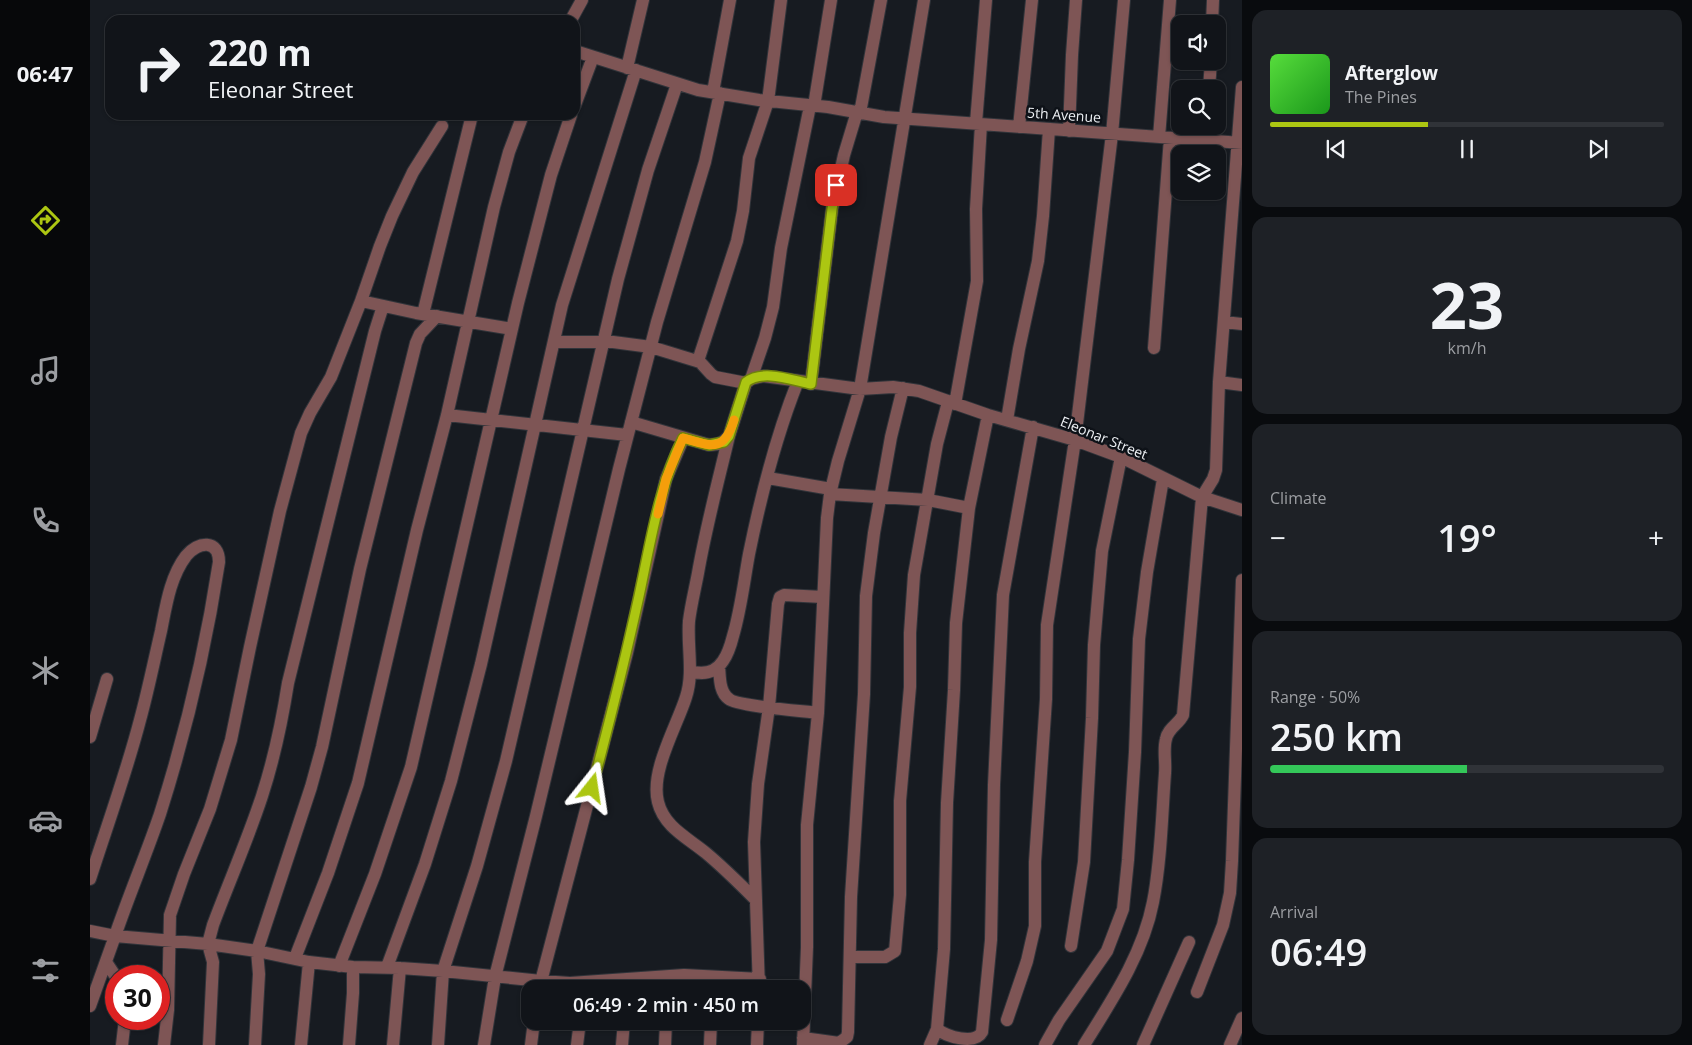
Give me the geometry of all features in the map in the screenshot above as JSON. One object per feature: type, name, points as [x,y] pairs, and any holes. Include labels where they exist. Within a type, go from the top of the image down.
[{"type":"street","points":[[574,15],[582,0]]},
{"type":"street","points":[[393,1045],[394,968],[451,782],[481,664],[554,342],[569,283],[632,69],[643,0]]},
{"type":"street","points":[[554,342],[623,343],[651,347],[698,361],[731,261],[743,211],[749,158],[768,101],[781,0]]},
{"type":"street","points":[[756,900],[706,852],[681,835],[669,823],[657,801],[657,789],[662,759],[687,694],[690,671],[689,630],[691,609],[702,547],[729,436],[765,338],[773,307],[781,248],[812,106],[831,0]]},
{"type":"street","points":[[811,384],[832,209],[844,155],[858,112],[881,0]]},
{"type":"street","points":[[903,388],[890,437],[866,596],[864,694],[852,896],[847,1037],[839,1044],[803,1041],[807,947],[807,825],[818,713],[826,539],[831,492],[845,435],[860,389],[924,0]]},
{"type":"street","points":[[851,957],[885,957],[895,951],[900,896],[900,801],[910,687],[914,575],[938,444],[952,403],[978,281],[976,209],[978,124],[986,0]]},
{"type":"street","points":[[1019,127],[1032,0]]},
{"type":"street","points":[[1070,131],[1076,0]]},
{"type":"street","points":[[1007,1020],[1027,961],[1035,926],[1035,862],[1046,699],[1047,625],[1075,440],[1112,134],[1124,0]]},
{"type":"street","points":[[1154,348],[1170,0]]},
{"type":"street","points":[[1212,15],[1213,0]]},
{"type":"street","points":[[484,1045],[495,977],[536,816],[629,429],[705,162],[716,93],[726,1]]},
{"type":"street","name":"5th Avenue","points":[[580,53],[677,84],[716,93],[884,117],[1240,143]]},
{"type":"street","points":[[580,92],[593,57]]},
{"type":"street","points":[[438,1045],[443,971],[477,866],[506,761],[618,279],[645,179],[677,84]]},
{"type":"street","points":[[1084,1045],[1124,980],[1153,903],[1165,778],[1165,745],[1167,735],[1181,720],[1184,708],[1202,497],[1216,470],[1219,382],[1224,322],[1236,264],[1242,87]]},
{"type":"street","points":[[423,314],[471,120]]},
{"type":"street","points":[[294,958],[313,915],[358,783],[447,415],[500,181],[521,120]]},
{"type":"street","points":[[339,966],[375,874],[410,767],[512,329],[551,174],[569,120]]},
{"type":"street","points":[[164,1045],[168,1010],[170,915],[210,809],[231,740],[280,511],[301,433],[310,413],[331,377],[362,301],[392,216],[420,159],[442,126]]},
{"type":"street","points":[[1007,420],[1019,349],[1038,261],[1049,129]]},
{"type":"street","points":[[1207,135],[1207,141]]},
{"type":"street","points":[[362,301],[423,314],[512,329]]},
{"type":"street","points":[[210,1045],[212,962],[208,944],[213,925],[262,797],[370,349],[383,306]]},
{"type":"street","points":[[255,1045],[259,974],[256,951],[322,747],[360,569],[416,343],[420,334],[436,316]]},
{"type":"street","points":[[1224,322],[1242,324]]},
{"type":"street","name":"Eleonar Street","points":[[698,361],[715,377],[749,381],[770,376],[811,384],[860,389],[880,387],[918,391],[988,415],[1075,440],[1121,457],[1202,497],[1242,510]]},
{"type":"street","points":[[690,671],[699,674],[706,673],[719,666],[725,659],[737,623],[749,554],[782,423],[798,381]]},
{"type":"street","points":[[1219,382],[1242,385]]},
{"type":"street","points":[[447,415],[584,429],[629,429],[683,438],[709,445],[724,442],[729,436]]},
{"type":"street","points":[[930,1045],[937,1029],[944,944],[947,803],[956,623],[969,508],[988,415]]},
{"type":"street","points":[[937,1029],[956,1039],[976,1039],[982,1032],[990,940],[994,785],[1003,595],[1033,427]]},
{"type":"street","points":[[541,980],[624,662],[664,488],[672,462],[683,438]]},
{"type":"street","points":[[1071,946],[1084,862],[1094,645],[1102,551],[1121,457]]},
{"type":"street","points":[[768,478],[831,492],[928,500],[969,508]]},
{"type":"street","points":[[1045,1045],[1059,1020],[1107,951],[1123,909],[1135,752],[1139,639],[1147,572],[1163,479]]},
{"type":"street","points":[[90,879],[140,720],[165,612],[177,571],[186,556],[193,550],[199,546],[212,546],[217,549],[220,562],[208,625],[180,746],[160,814],[90,1006]]},
{"type":"street","points":[[1197,992],[1220,932],[1230,893],[1242,580]]},
{"type":"street","points":[[759,980],[754,842],[758,784],[769,707],[779,600],[784,595],[823,596]]},
{"type":"street","points":[[719,666],[721,686],[729,700],[818,713]]},
{"type":"street","points":[[90,737],[107,678]]},
{"type":"street","points":[[90,930],[115,936],[208,944],[339,966],[443,971],[521,982]]},
{"type":"street","points":[[1143,1045],[1189,942]]},
{"type":"street","points":[[301,1045],[309,962]]},
{"type":"street","points":[[349,1045],[354,967]]},
{"type":"street","points":[[673,980],[684,975],[703,980]]},
{"type":"street","points":[[1230,1045],[1242,1018]]},
{"type":"street","points":[[122,1045],[123,1030]]},
{"type":"street","points":[[531,1045],[533,1030]]},
{"type":"street","points":[[577,1045],[579,1030]]},
{"type":"street","points":[[622,1045],[623,1030]]},
{"type":"street","points":[[665,1045],[666,1030]]},
{"type":"street","points":[[710,1045],[711,1030]]},
{"type":"street","points":[[756,1045],[757,1030]]},
{"type":"slow traffic","points":[[658,514],[666,479],[683,438],[709,445],[724,442],[729,436],[734,420]]},
{"type":"route","points":[[592,788],[627,653],[666,479],[683,438],[709,445],[724,442],[729,436],[746,382],[751,379],[763,376],[776,377],[811,384],[836,185]]}]
